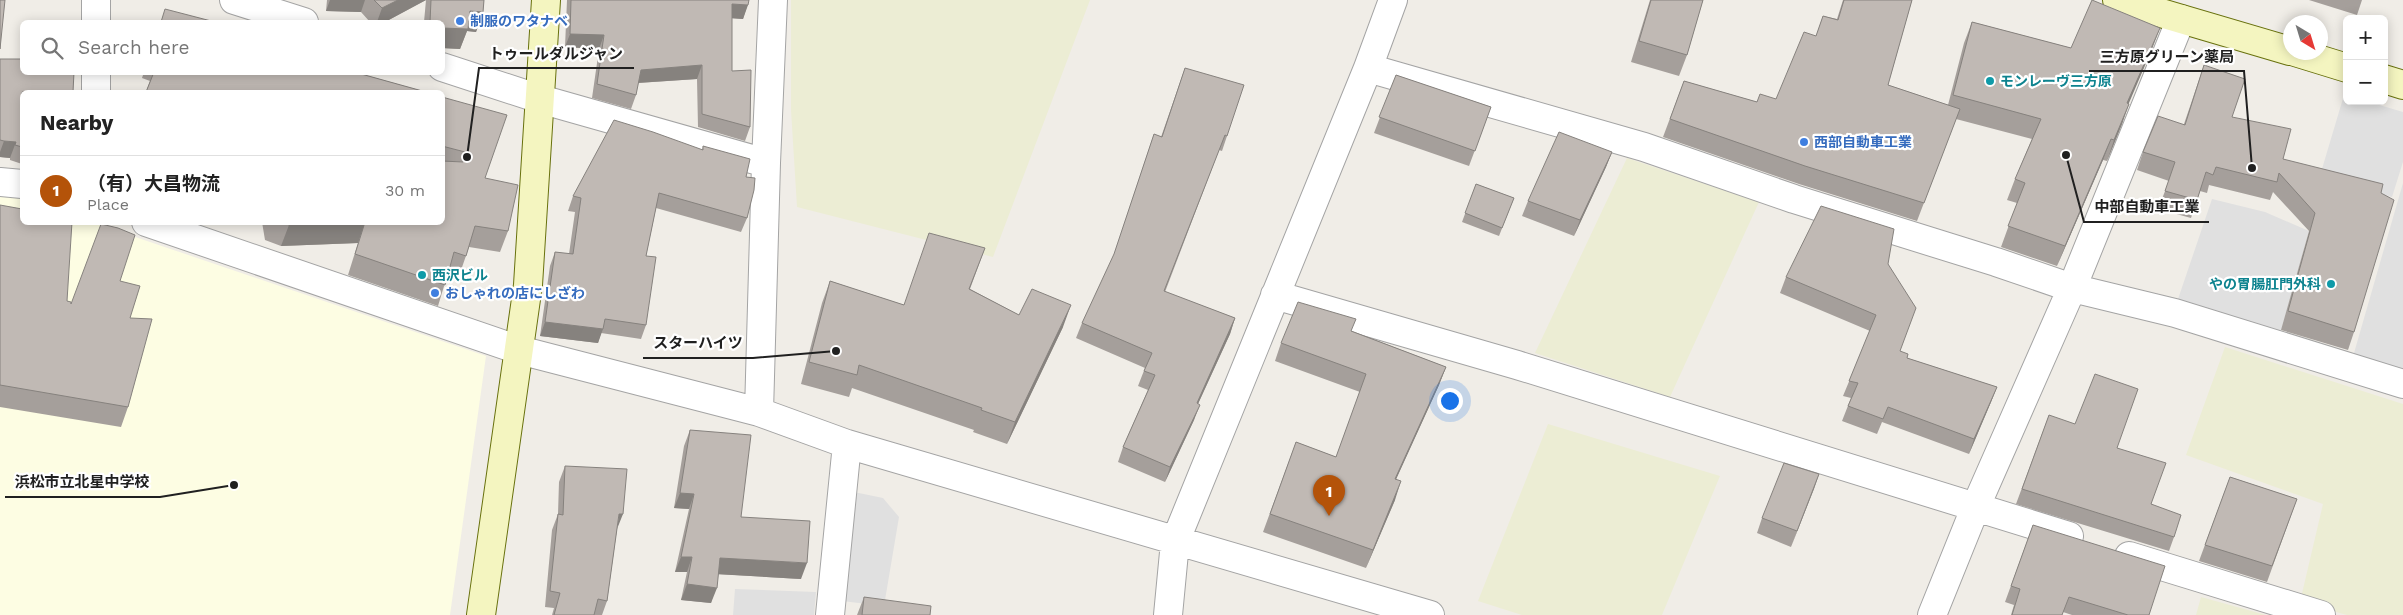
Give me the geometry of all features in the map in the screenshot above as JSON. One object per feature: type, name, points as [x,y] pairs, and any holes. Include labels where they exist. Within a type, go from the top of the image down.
[{"type":"street","points":[[96,0],[96,20]]},
{"type":"street","points":[[234,0],[298,20]]},
{"type":"street","points":[[481,615],[528,285],[546,0]]},
{"type":"street","points":[[759,412],[773,0]]},
{"type":"street","points":[[1168,615],[1175,542],[1368,68],[1393,0]]},
{"type":"street","points":[[2117,0],[2283,49]]},
{"type":"street","points":[[1932,615],[1976,506],[2072,288],[2181,18]]},
{"type":"street","points":[[2321,60],[2343,67]]},
{"type":"street","points":[[445,68],[540,99],[766,163]]},
{"type":"street","points":[[1368,68],[1644,147],[1794,199],[1996,262],[2072,288],[2175,313],[2403,384]]},
{"type":"street","points":[[96,75],[96,90]]},
{"type":"street","points":[[2388,80],[2403,85]]},
{"type":"street","points":[[0,182],[20,184]]},
{"type":"street","points":[[155,225],[519,350],[759,412],[846,444],[1175,542],[1430,615]]},
{"type":"street","points":[[1275,295],[1517,365],[1976,506],[2321,615]]},
{"type":"street","points":[[830,615],[846,444]]},
{"type":"shaded area","points":[[791,0],[1090,0],[993,257],[797,207],[791,110]]},
{"type":"shaded area","points":[[2343,98],[2343,105],[2379,105],[2403,112],[2403,162],[2392,197],[2319,179]]},
{"type":"shaded area","points":[[1627,158],[1759,202],[1670,397],[1535,353]]},
{"type":"shaded area","points":[[2403,183],[2403,375],[2352,360]]},
{"type":"shaded area","points":[[0,195],[20,198],[20,225],[100,225],[486,356],[450,615],[0,615]]},
{"type":"shaded area","points":[[2212,199],[2265,212],[2309,231],[2279,338],[2176,305]]},
{"type":"shaded area","points":[[2225,347],[2403,404],[2403,615],[2347,615],[2300,602],[2323,504],[2186,455]]},
{"type":"shaded area","points":[[1548,424],[1720,476],[1662,615],[1522,615],[1478,601]]},
{"type":"shaded area","points":[[854,492],[883,498],[899,517],[884,606],[842,601]]},
{"type":"shaded area","points":[[735,589],[816,592],[814,615],[733,615]]},
{"type":"shaded area","points":[[2201,597],[2266,615],[2196,615]]},
{"type":"building","points":[[0,0],[5,0],[0,49]]},
{"type":"building","points":[[374,0],[398,0],[382,8]]},
{"type":"building","points":[[431,0],[484,0],[483,12],[470,11],[468,29],[445,28],[445,20],[430,20]]},
{"type":"building","points":[[571,0],[749,0],[748,5],[732,4],[732,71],[751,70],[750,127],[702,114],[702,65],[641,70],[636,95],[597,84],[604,35],[570,34]]},
{"type":"building","points":[[1651,0],[1703,0],[1687,55],[1639,41]]},
{"type":"building","points":[[1844,0],[1912,0],[1888,85],[1960,109],[1924,203],[1805,166],[1670,119],[1684,81],[1757,102],[1760,94],[1776,99],[1804,32],[1816,36],[1823,16],[1838,20]]},
{"type":"building","points":[[2092,0],[2160,28],[2127,103],[2129,104],[2114,140],[2111,139],[2065,246],[2008,226],[2025,183],[2015,179],[2041,119],[1953,95],[1972,22],[2071,48]]},
{"type":"building","points":[[165,9],[207,20],[162,20]]},
{"type":"building","points":[[0,59],[20,59],[20,75],[74,75],[73,90],[20,90],[20,146],[15,145],[16,142],[0,140]]},
{"type":"building","points":[[2204,65],[2245,79],[2232,117],[2291,129],[2283,159],[2383,184],[2381,193],[2394,200],[2354,332],[2288,311],[2315,213],[2279,173],[2277,182],[2216,167],[2213,175],[2206,172],[2197,200],[2165,191],[2175,162],[2143,152],[2158,116],[2185,125]]},
{"type":"building","points":[[1185,68],[1244,85],[1227,136],[1225,135],[1164,291],[1235,318],[1197,403],[1200,405],[1170,467],[1123,447],[1155,375],[1144,371],[1152,353],[1082,323],[1114,254],[1154,134],[1162,137]]},
{"type":"building","points":[[153,75],[365,75],[419,90],[147,90]]},
{"type":"building","points":[[1396,75],[1491,107],[1475,151],[1379,117]]},
{"type":"building","points":[[445,98],[507,115],[485,178],[518,185],[508,231],[475,226],[466,256],[454,252],[445,285],[355,254],[364,225],[445,225],[445,161],[463,162],[465,152],[445,147]]},
{"type":"building","points":[[614,120],[703,150],[703,146],[750,159],[746,177],[755,178],[747,218],[659,193],[646,256],[656,257],[646,325],[605,319],[603,329],[545,322],[555,252],[573,254],[581,198],[573,196]]},
{"type":"building","points":[[1559,132],[1612,152],[1580,220],[1528,201]]},
{"type":"building","points":[[1476,184],[1514,198],[1502,228],[1465,213]]},
{"type":"building","points":[[0,205],[20,209],[20,225],[72,225],[67,301],[71,302],[71,304],[101,225],[118,228],[135,235],[120,281],[140,286],[130,318],[152,319],[128,407],[0,385]]},
{"type":"building","points":[[1821,206],[1894,229],[1888,264],[1916,308],[1900,351],[1908,354],[1907,358],[1997,387],[1974,439],[1888,407],[1883,419],[1848,406],[1858,383],[1849,381],[1876,315],[1786,277]]},
{"type":"building","points":[[929,233],[985,248],[969,289],[1019,315],[1032,289],[1071,305],[1015,422],[981,410],[982,408],[859,365],[857,375],[809,362],[830,281],[904,305]]},
{"type":"building","points":[[1298,302],[1356,319],[1351,331],[1446,367],[1395,479],[1401,481],[1373,550],[1270,514],[1296,442],[1336,457],[1366,374],[1281,343]]},
{"type":"building","points":[[2095,374],[2138,389],[2117,448],[2166,463],[2151,504],[2181,515],[2174,537],[2022,489],[2049,415],[2075,424]]},
{"type":"building","points":[[690,430],[751,435],[741,517],[810,521],[807,563],[720,558],[717,588],[687,584],[692,557],[681,557],[694,494],[680,493]]},
{"type":"building","points":[[1784,463],[1819,474],[1797,531],[1762,518]]},
{"type":"building","points":[[565,466],[627,469],[623,514],[619,514],[607,601],[598,599],[594,615],[554,615],[560,593],[550,591],[558,514],[563,515]]},
{"type":"building","points":[[2230,477],[2297,499],[2272,566],[2205,545]]},
{"type":"building","points":[[2033,525],[2165,566],[2149,615],[2128,615],[2069,597],[2062,615],[2012,615],[2020,589],[2011,586]]},
{"type":"building","points":[[864,597],[931,606],[930,615],[862,615]]},
{"type":"place","name":"制服のワタナベ","points":[[460,21]]},
{"type":"place","name":"モンレーヴ三方原","points":[[1990,81]]},
{"type":"place","name":"西部自動車工業","points":[[1804,142]]},
{"type":"place","name":"中部自動車工業","points":[[2066,155]]},
{"type":"place","name":"トゥールダルジャン","points":[[467,157]]},
{"type":"place","name":"三方原グリーン薬局","points":[[2252,168]]},
{"type":"place","name":"西沢ビル","points":[[422,275]]},
{"type":"place","name":"やの胃腸肛門外科","points":[[2331,284]]},
{"type":"place","name":"おしゃれの店にしざわ","points":[[435,293]]},
{"type":"place","name":"スターハイツ","points":[[836,351]]},
{"type":"place","name":"浜松市立北星中学校","points":[[234,485]]},
{"type":"place","name":"（有）大昌物流","points":[[1329,516]]}]
